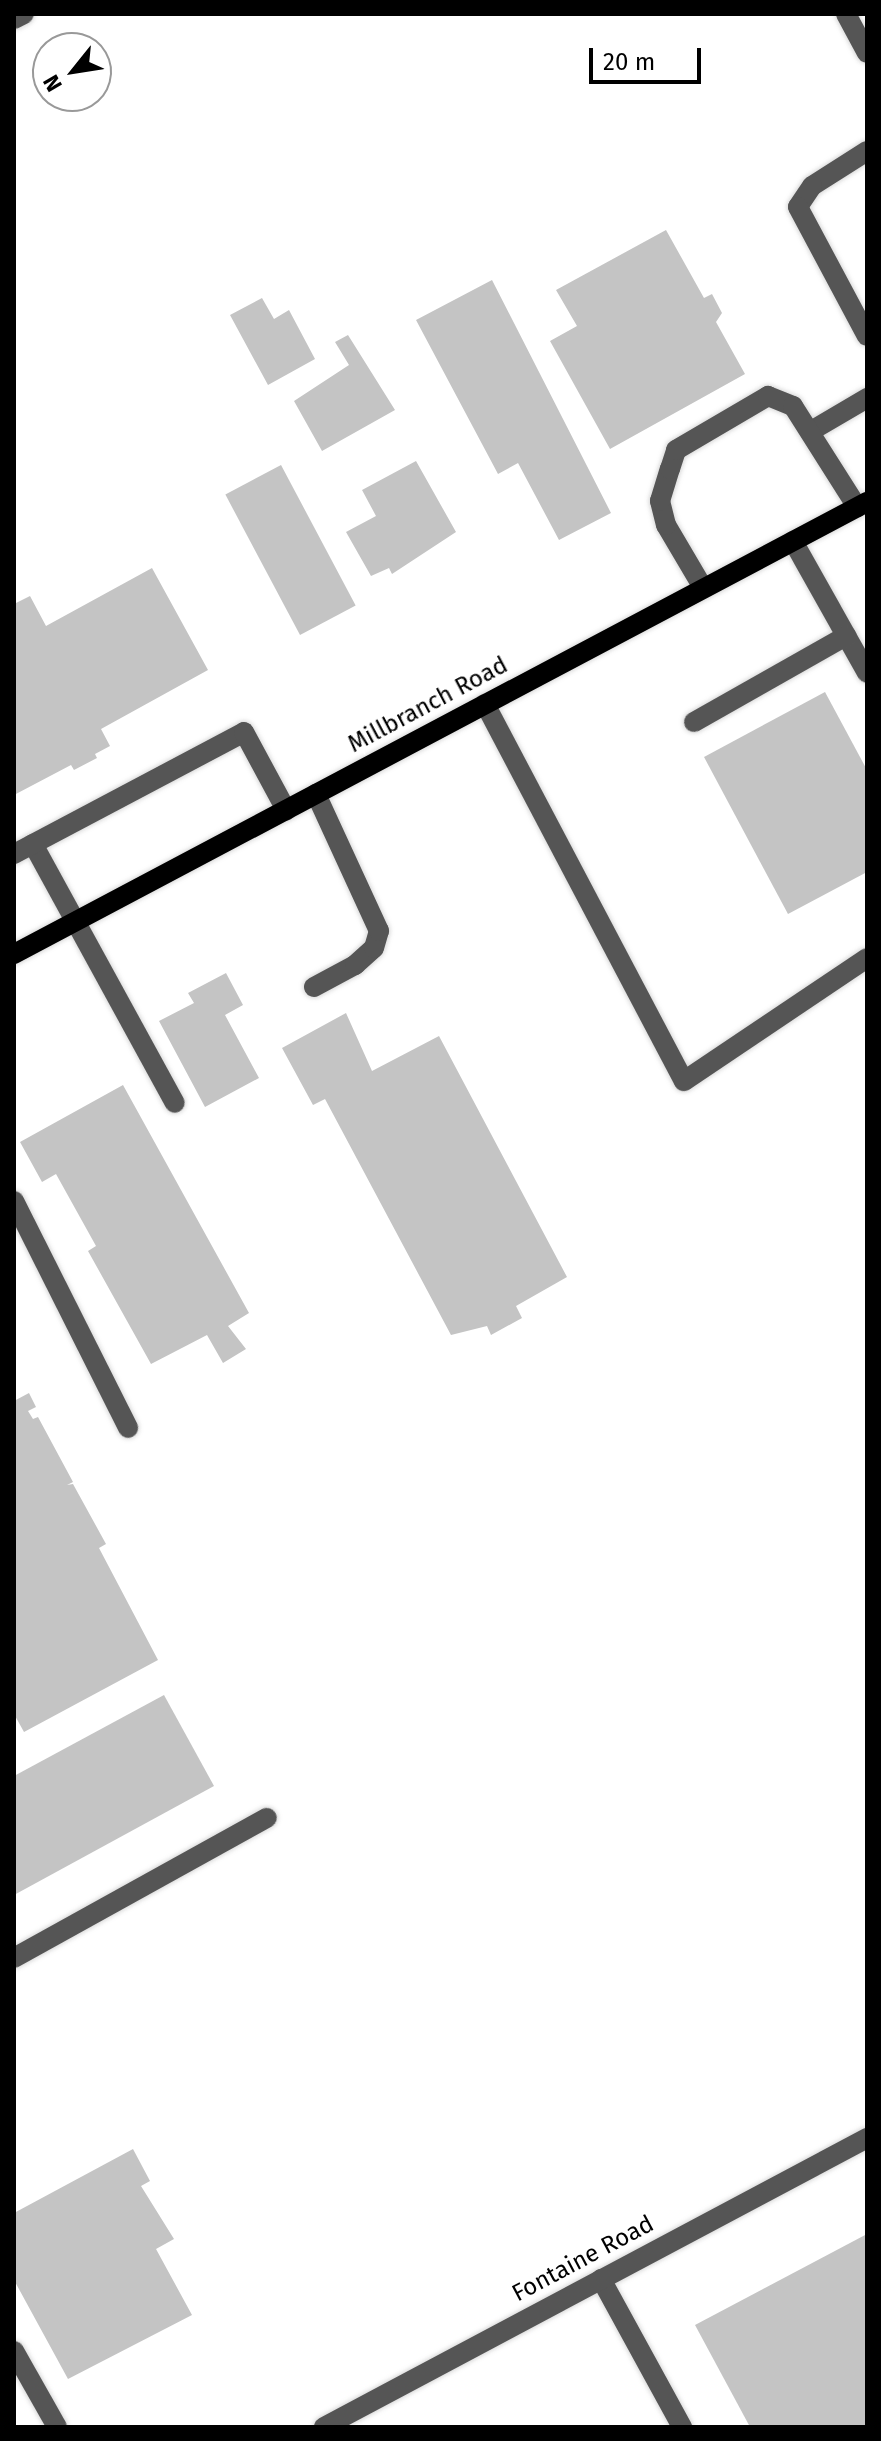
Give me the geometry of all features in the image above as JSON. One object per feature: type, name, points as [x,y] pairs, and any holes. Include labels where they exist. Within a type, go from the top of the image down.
[{"type":"main road","name":"Millbranch Road","points":[[14,954],[702,586],[862,504]]},
{"type":"street","points":[[846,14],[867,53]]},
{"type":"street","points":[[867,151],[812,186],[798,207],[867,336]]},
{"type":"street","points":[[702,586],[666,525],[660,501],[676,450],[768,396],[793,406],[862,504]]},
{"type":"street","points":[[811,431],[867,398]]},
{"type":"street","points":[[793,541],[867,673]]},
{"type":"street","points":[[694,722],[846,636]]},
{"type":"street","points":[[485,704],[684,1081],[867,958]]},
{"type":"street","points":[[14,854],[244,732],[286,810]]},
{"type":"street","points":[[314,987],[355,965],[374,948],[379,931],[316,794]]},
{"type":"street","points":[[33,844],[175,1103]]},
{"type":"street","points":[[14,1201],[128,1428]]},
{"type":"street","points":[[14,1958],[267,1818]]},
{"type":"street","name":"Fontaine Road","points":[[324,2427],[867,2138]]},
{"type":"street","points":[[601,2279],[682,2427]]},
{"type":"street","points":[[14,2351],[57,2427]]},
{"type":"building","points":[[666,230],[704,298],[712,294],[722,313],[716,322],[745,374],[610,449],[550,341],[577,326],[556,290]]},
{"type":"building","points":[[492,280],[611,513],[559,540],[518,463],[498,474],[416,320]]},
{"type":"building","points":[[262,298],[274,319],[289,310],[315,359],[268,385],[230,315]]},
{"type":"building","points":[[348,335],[395,410],[322,451],[294,401],[349,365],[335,342]]},
{"type":"building","points":[[416,461],[456,532],[392,574],[389,568],[371,576],[346,532],[376,516],[362,490]]},
{"type":"building","points":[[281,465],[356,605],[300,635],[225,495]]},
{"type":"building","points":[[152,568],[208,670],[101,729],[110,746],[95,754],[97,758],[74,770],[71,765],[14,795],[14,604],[30,596],[46,626]]},
{"type":"building","points":[[825,692],[867,770],[867,872],[788,914],[704,757]]},
{"type":"building","points":[[226,973],[243,1005],[225,1015],[259,1078],[205,1107],[159,1021],[194,1003],[188,993]]},
{"type":"building","points":[[346,1013],[372,1071],[439,1036],[567,1277],[516,1306],[522,1318],[491,1335],[487,1326],[451,1335],[325,1099],[313,1105],[282,1048]]},
{"type":"building","points":[[123,1085],[249,1313],[228,1326],[246,1349],[223,1363],[207,1335],[151,1364],[88,1251],[96,1246],[56,1174],[42,1182],[20,1142]]},
{"type":"building","points":[[29,1393],[36,1407],[28,1411],[33,1419],[38,1417],[73,1482],[67,1485],[73,1484],[106,1544],[99,1548],[158,1660],[24,1732],[14,1714],[14,1401]]},
{"type":"building","points":[[164,1695],[214,1786],[14,1895],[14,1776]]},
{"type":"building","points":[[133,2149],[150,2181],[141,2186],[174,2239],[156,2249],[192,2315],[68,2379],[14,2280],[14,2213]]},
{"type":"building","points":[[867,2234],[867,2427],[750,2427],[695,2325]]}]
